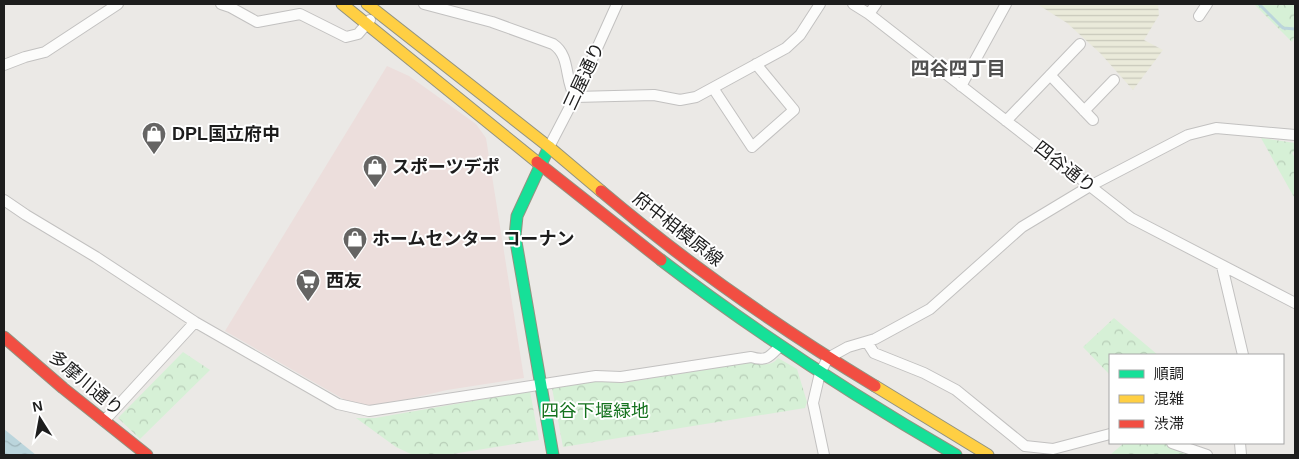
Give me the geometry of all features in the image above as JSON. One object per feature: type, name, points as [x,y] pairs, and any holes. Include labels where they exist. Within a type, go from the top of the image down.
[{"type":"main road","name":"府中相模原線","points":[[342,4],[541,166],[685,278],[820,373],[956,455]]},
{"type":"main road","name":"府中相模原線","points":[[367,4],[549,147],[614,202],[723,286],[828,358],[988,455]]},
{"type":"main road","points":[[549,147],[521,206],[515,228],[518,260],[542,384],[553,455]]},
{"type":"main road","name":"多摩川通り","points":[[4,337],[147,455]]},
{"type":"street","points":[[4,65],[24,57],[45,52],[118,4]]},
{"type":"street","points":[[221,4],[258,22],[300,14],[346,37],[358,34],[377,12]]},
{"type":"street","points":[[424,4],[492,22],[553,44],[561,50],[569,88],[575,97],[654,96],[680,100],[696,97],[786,48],[800,35],[820,4]]},
{"type":"street","name":"三屋通り","points":[[549,147],[575,97],[617,4]]},
{"type":"street","name":"四谷通り","points":[[853,4],[870,14],[1131,218],[1295,303]]},
{"type":"street","points":[[870,14],[876,4]]},
{"type":"street","points":[[961,86],[1006,4]]},
{"type":"street","points":[[1199,16],[1207,4]]},
{"type":"street","points":[[1006,121],[1080,44]]},
{"type":"street","points":[[713,88],[752,147],[794,110],[756,64]]},
{"type":"street","points":[[1050,75],[1093,120]]},
{"type":"street","points":[[1084,111],[1114,80]]},
{"type":"street","points":[[824,455],[813,403],[820,373],[828,358],[848,347],[868,342],[930,309],[1022,227],[1090,186],[1188,135],[1216,128],[1295,135]]},
{"type":"street","points":[[4,200],[26,216],[96,256],[195,322],[338,404],[369,411],[596,376],[621,378],[751,356],[758,359],[768,358],[780,346]]},
{"type":"street","points":[[1222,266],[1243,354]]},
{"type":"street","points":[[104,421],[195,322]]},
{"type":"street","points":[[868,342],[874,353],[956,390],[1025,446],[1053,449],[1109,434]]},
{"type":"street","points":[[1175,444],[1207,455]]},
{"type":"shaded area","points":[[387,66],[409,76],[476,124],[486,138],[524,378],[447,390],[374,407],[345,400],[225,331]]},
{"type":"green space","points":[[1037,4],[1158,4],[1159,15],[1144,40],[1163,50],[1133,90],[1100,53],[1067,23]]},
{"type":"green space","points":[[1254,4],[1295,4],[1295,35],[1292,42]]},
{"type":"green space","points":[[1261,138],[1295,143],[1295,151],[1292,153],[1295,158],[1295,199]]},
{"type":"green space","points":[[1114,318],[1157,354],[1109,354],[1109,374],[1083,347]]},
{"type":"green space","points":[[183,352],[210,370],[140,439],[118,418]]},
{"type":"green space","name":"四谷下堰緑地","points":[[778,358],[797,369],[807,402],[805,408],[563,447],[552,388],[598,380],[623,383],[752,362],[769,364]]},
{"type":"green space","name":"四谷下堰緑地","points":[[530,391],[539,440],[446,455],[413,455],[396,447],[356,418],[375,418]]},
{"type":"green space","points":[[1123,444],[1167,444],[1198,455],[1110,455]]},
{"type":"water","points":[[4,429],[36,455],[4,455]]},
{"type":"waterway","points":[[1259,4],[1283,28],[1295,29]]},
{"type":"traffic: fast","points":[[549,147],[517,216],[515,236],[553,455]]},
{"type":"traffic: fast","points":[[661,260],[769,338],[880,410],[956,455]]},
{"type":"traffic: slow","points":[[342,4],[537,162]]},
{"type":"traffic: slow","points":[[367,4],[549,147],[601,191]]},
{"type":"traffic: slow","points":[[875,386],[988,455]]},
{"type":"traffic: jam","points":[[537,162],[661,260]]},
{"type":"traffic: jam","points":[[601,191],[666,244],[734,294],[875,386]]},
{"type":"traffic: jam","points":[[4,337],[63,388],[147,455]]},
{"type":"place","name":"DPL国立府中","points":[[154,155]]},
{"type":"place","name":"スポーツデポ","points":[[375,188]]},
{"type":"place","name":"ホームセンター コーナン","points":[[355,260]]},
{"type":"place","name":"西友","points":[[308,302]]},
{"type":"district","name":"四谷四丁目","points":[[958,68]]}]
